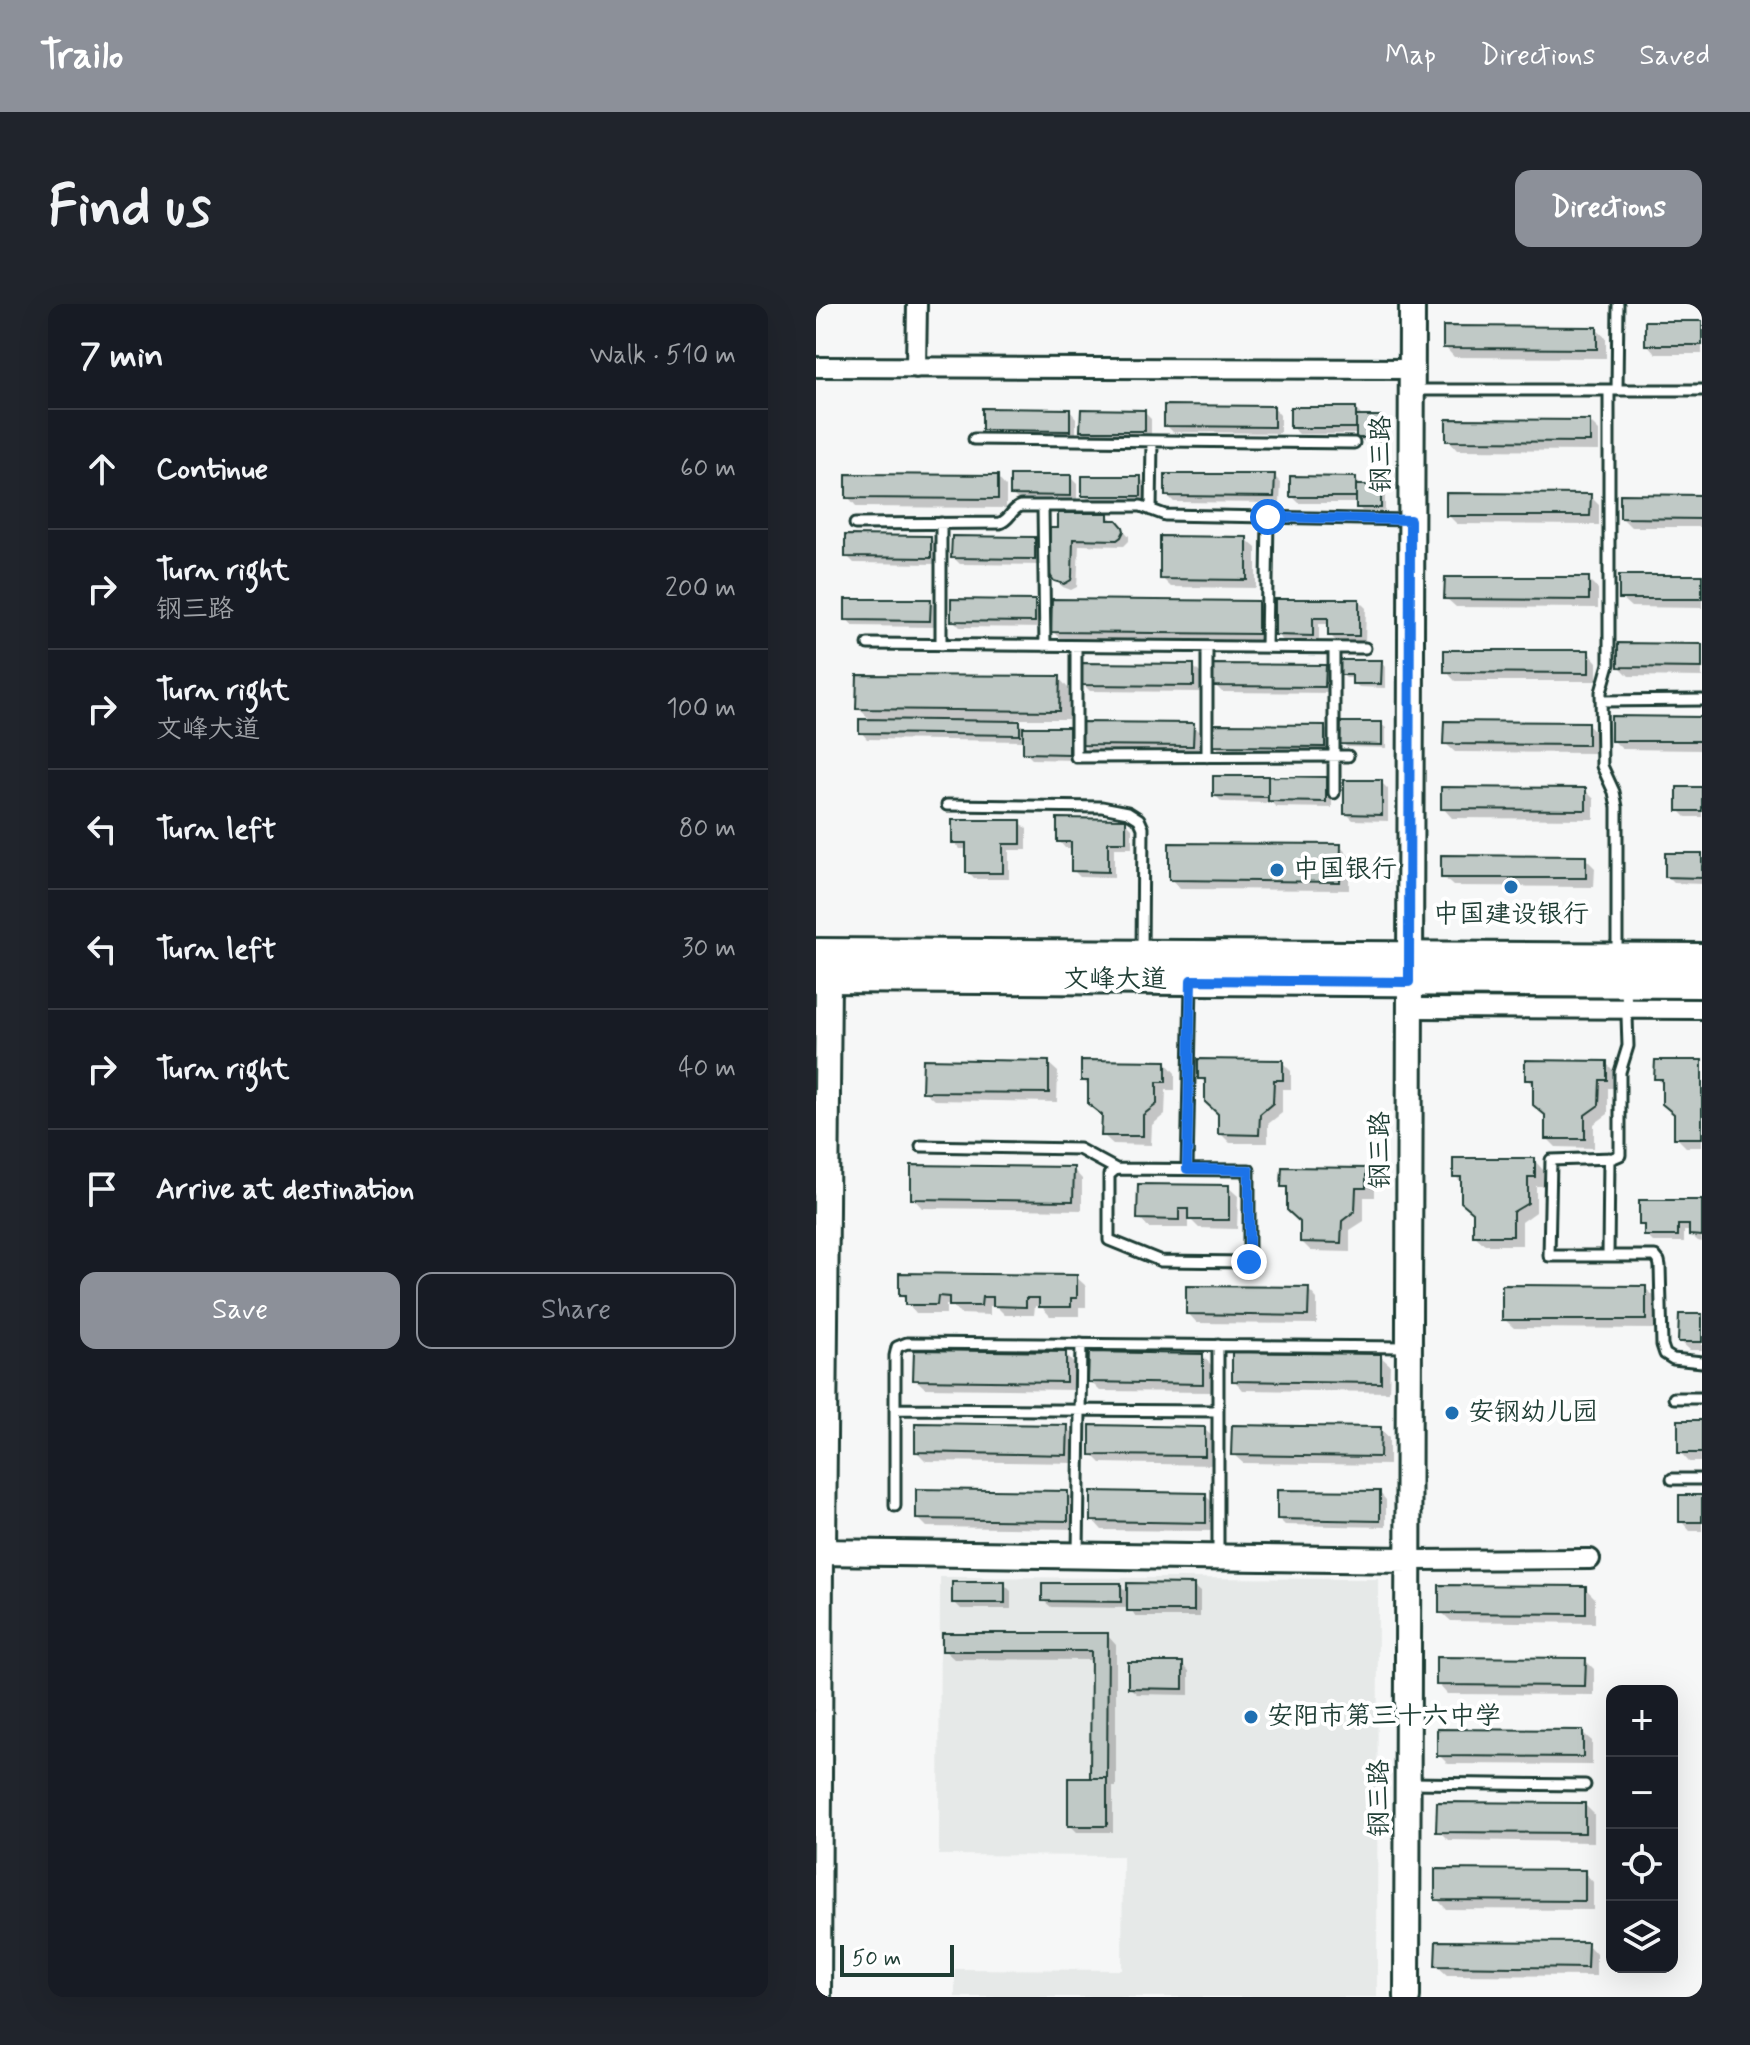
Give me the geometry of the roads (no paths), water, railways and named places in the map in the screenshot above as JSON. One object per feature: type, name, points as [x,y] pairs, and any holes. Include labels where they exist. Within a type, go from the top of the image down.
[{"type":"main road","name":"文峰大道","points":[[820,970],[1142,955],[1409,982]]},
{"type":"main road","name":"文峰大道","points":[[1623,983],[1702,958]]},
{"type":"main road","name":"文峰大道","points":[[820,970],[1191,980],[1702,983]]},
{"type":"street","points":[[916,368],[917,304]]},
{"type":"street","name":"钢三路","points":[[1407,1997],[1412,304]]},
{"type":"street","points":[[816,367],[1411,380]]},
{"type":"street","points":[[820,970],[821,1997]]},
{"type":"street","points":[[1623,983],[1702,1009]]},
{"type":"street","points":[[820,1552],[1408,1560],[1590,1559]]},
{"type":"lane","points":[[1618,304],[1613,390],[1609,664],[1601,701],[1602,766],[1617,807],[1628,1046],[1620,1072],[1620,1155],[1551,1160],[1549,1256],[1655,1256],[1659,1261],[1662,1345],[1665,1354],[1673,1359],[1702,1362]]},
{"type":"lane","points":[[1411,380],[1613,390],[1702,390]]},
{"type":"lane","points":[[974,439],[1354,443]]},
{"type":"lane","points":[[1151,510],[1152,441]]},
{"type":"lane","points":[[855,524],[1000,523],[1014,508],[1021,506],[1141,506],[1165,515],[1410,520]]},
{"type":"lane","points":[[1043,506],[1045,646]]},
{"type":"lane","points":[[1266,647],[1268,517]]},
{"type":"lane","points":[[941,523],[941,645]]},
{"type":"lane","points":[[868,644],[1365,648]]},
{"type":"lane","points":[[1076,646],[1076,757],[1348,756]]},
{"type":"lane","points":[[1207,647],[1207,757]]},
{"type":"lane","points":[[1334,648],[1334,793]]},
{"type":"lane","points":[[1601,701],[1702,700]]},
{"type":"lane","points":[[947,805],[1102,807],[1128,812],[1139,819],[1143,828],[1142,955]]},
{"type":"lane","points":[[1187,1169],[1191,980]]},
{"type":"lane","points":[[921,1146],[1079,1149],[1116,1169],[1249,1170],[1249,1262],[1161,1261],[1109,1240],[1109,1175],[1116,1169]]},
{"type":"lane","points":[[1608,1256],[1609,1158]]},
{"type":"lane","points":[[895,1506],[895,1356],[897,1347],[907,1343],[1409,1347]]},
{"type":"lane","points":[[1078,1555],[1081,1344]]},
{"type":"lane","points":[[1218,1345],[1218,1557]]},
{"type":"lane","points":[[1674,1398],[1702,1398]]},
{"type":"lane","points":[[895,1409],[1218,1411]]},
{"type":"lane","points":[[1672,1479],[1702,1479]]},
{"type":"lane","points":[[1408,1783],[1585,1785]]},
{"type":"place","name":"中国银行","points":[[1277,870]]},
{"type":"place","name":"中国建设银行","points":[[1511,887]]},
{"type":"place","name":"安钢幼儿园","points":[[1452,1413]]},
{"type":"place","name":"安阳市第三十六中学","points":[[1251,1717]]}]
